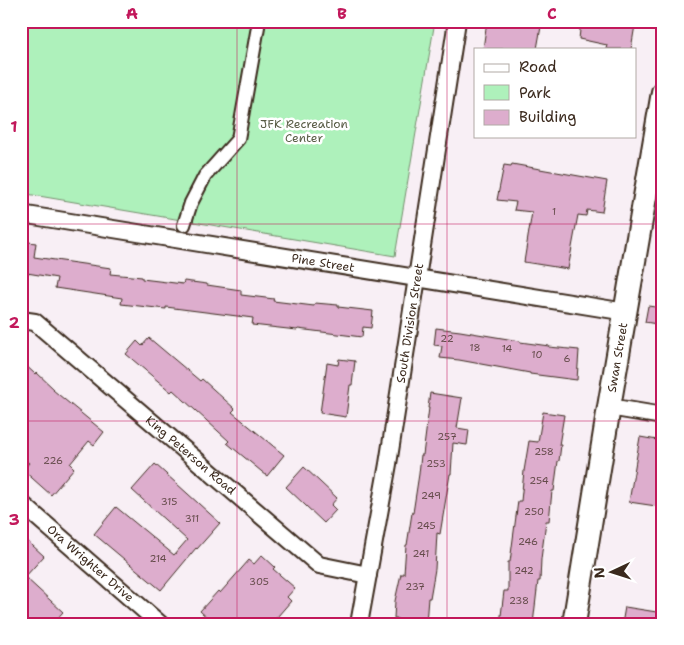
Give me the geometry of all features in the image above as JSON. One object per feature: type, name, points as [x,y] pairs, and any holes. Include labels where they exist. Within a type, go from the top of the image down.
[{"type":"main road","name":"Swan Street","points":[[574,624],[663,92]]},
{"type":"street","points":[[184,225],[190,203],[205,176],[238,139],[259,21]]},
{"type":"street","name":"South Division Street","points":[[360,624],[388,464],[457,21]]},
{"type":"street","name":"Pine Street","points":[[21,214],[626,312]]},
{"type":"street","name":"King Peterson Road","points":[[21,320],[35,322],[319,565],[368,575]]},
{"type":"street","points":[[609,408],[663,416]]},
{"type":"street","name":"Ora Wrighter Drive","points":[[21,503],[160,624]]},
{"type":"green space","name":"JFK Recreation Center","points":[[21,21],[435,21],[395,256],[21,193]]},
{"type":"building","points":[[487,21],[542,21],[537,48],[483,48]]},
{"type":"building","points":[[581,21],[610,26],[611,21],[635,25],[631,48],[606,48],[607,45],[579,39]]},
{"type":"building","points":[[512,164],[607,181],[602,212],[587,210],[586,216],[578,215],[568,269],[524,262],[532,212],[514,210],[516,202],[497,200],[504,165],[511,166]]},
{"type":"building","points":[[21,241],[36,243],[34,257],[111,268],[110,274],[183,284],[184,281],[207,284],[241,290],[241,295],[274,299],[273,301],[314,306],[315,303],[338,305],[338,307],[373,311],[371,328],[363,327],[362,337],[252,325],[253,318],[166,307],[166,309],[121,304],[122,298],[55,288],[57,278],[21,272]]},
{"type":"building","points":[[648,306],[663,308],[663,325],[645,322]]},
{"type":"building","points":[[436,328],[549,347],[579,350],[577,380],[530,374],[440,358],[442,346],[434,345]]},
{"type":"building","points":[[149,338],[200,381],[202,379],[235,409],[232,412],[284,455],[267,476],[227,443],[229,441],[173,390],[171,392],[126,354],[137,341],[142,346]]},
{"type":"building","points":[[339,359],[355,361],[346,417],[320,413],[327,363],[338,365]]},
{"type":"building","points":[[21,361],[104,432],[94,445],[89,441],[70,464],[74,468],[51,495],[23,470],[29,463],[21,456]]},
{"type":"building","points":[[430,393],[462,398],[457,428],[469,430],[467,445],[453,443],[451,474],[440,534],[437,533],[435,569],[430,598],[428,598],[426,623],[397,624],[397,618],[394,618],[395,601],[401,574],[404,574],[406,545],[413,513],[421,455],[423,455]]},
{"type":"building","points":[[543,412],[564,415],[549,521],[546,521],[540,581],[538,581],[533,624],[500,624],[504,591],[508,591],[508,562],[510,562],[518,501],[521,501],[529,441],[538,442]]},
{"type":"building","points":[[640,437],[663,441],[663,507],[629,502]]},
{"type":"building","points":[[155,464],[220,523],[161,590],[94,534],[116,507],[174,555],[187,540],[132,490]]},
{"type":"building","points":[[304,467],[337,498],[331,505],[336,510],[324,523],[286,487]]},
{"type":"building","points":[[21,535],[44,556],[25,577],[63,612],[52,624],[25,624],[21,620]]},
{"type":"building","points":[[262,555],[275,567],[273,569],[295,588],[287,597],[291,601],[271,624],[214,624],[200,611],[218,591],[220,593],[249,560],[254,564]]},
{"type":"building","points":[[625,607],[663,613],[663,624],[622,624]]}]
